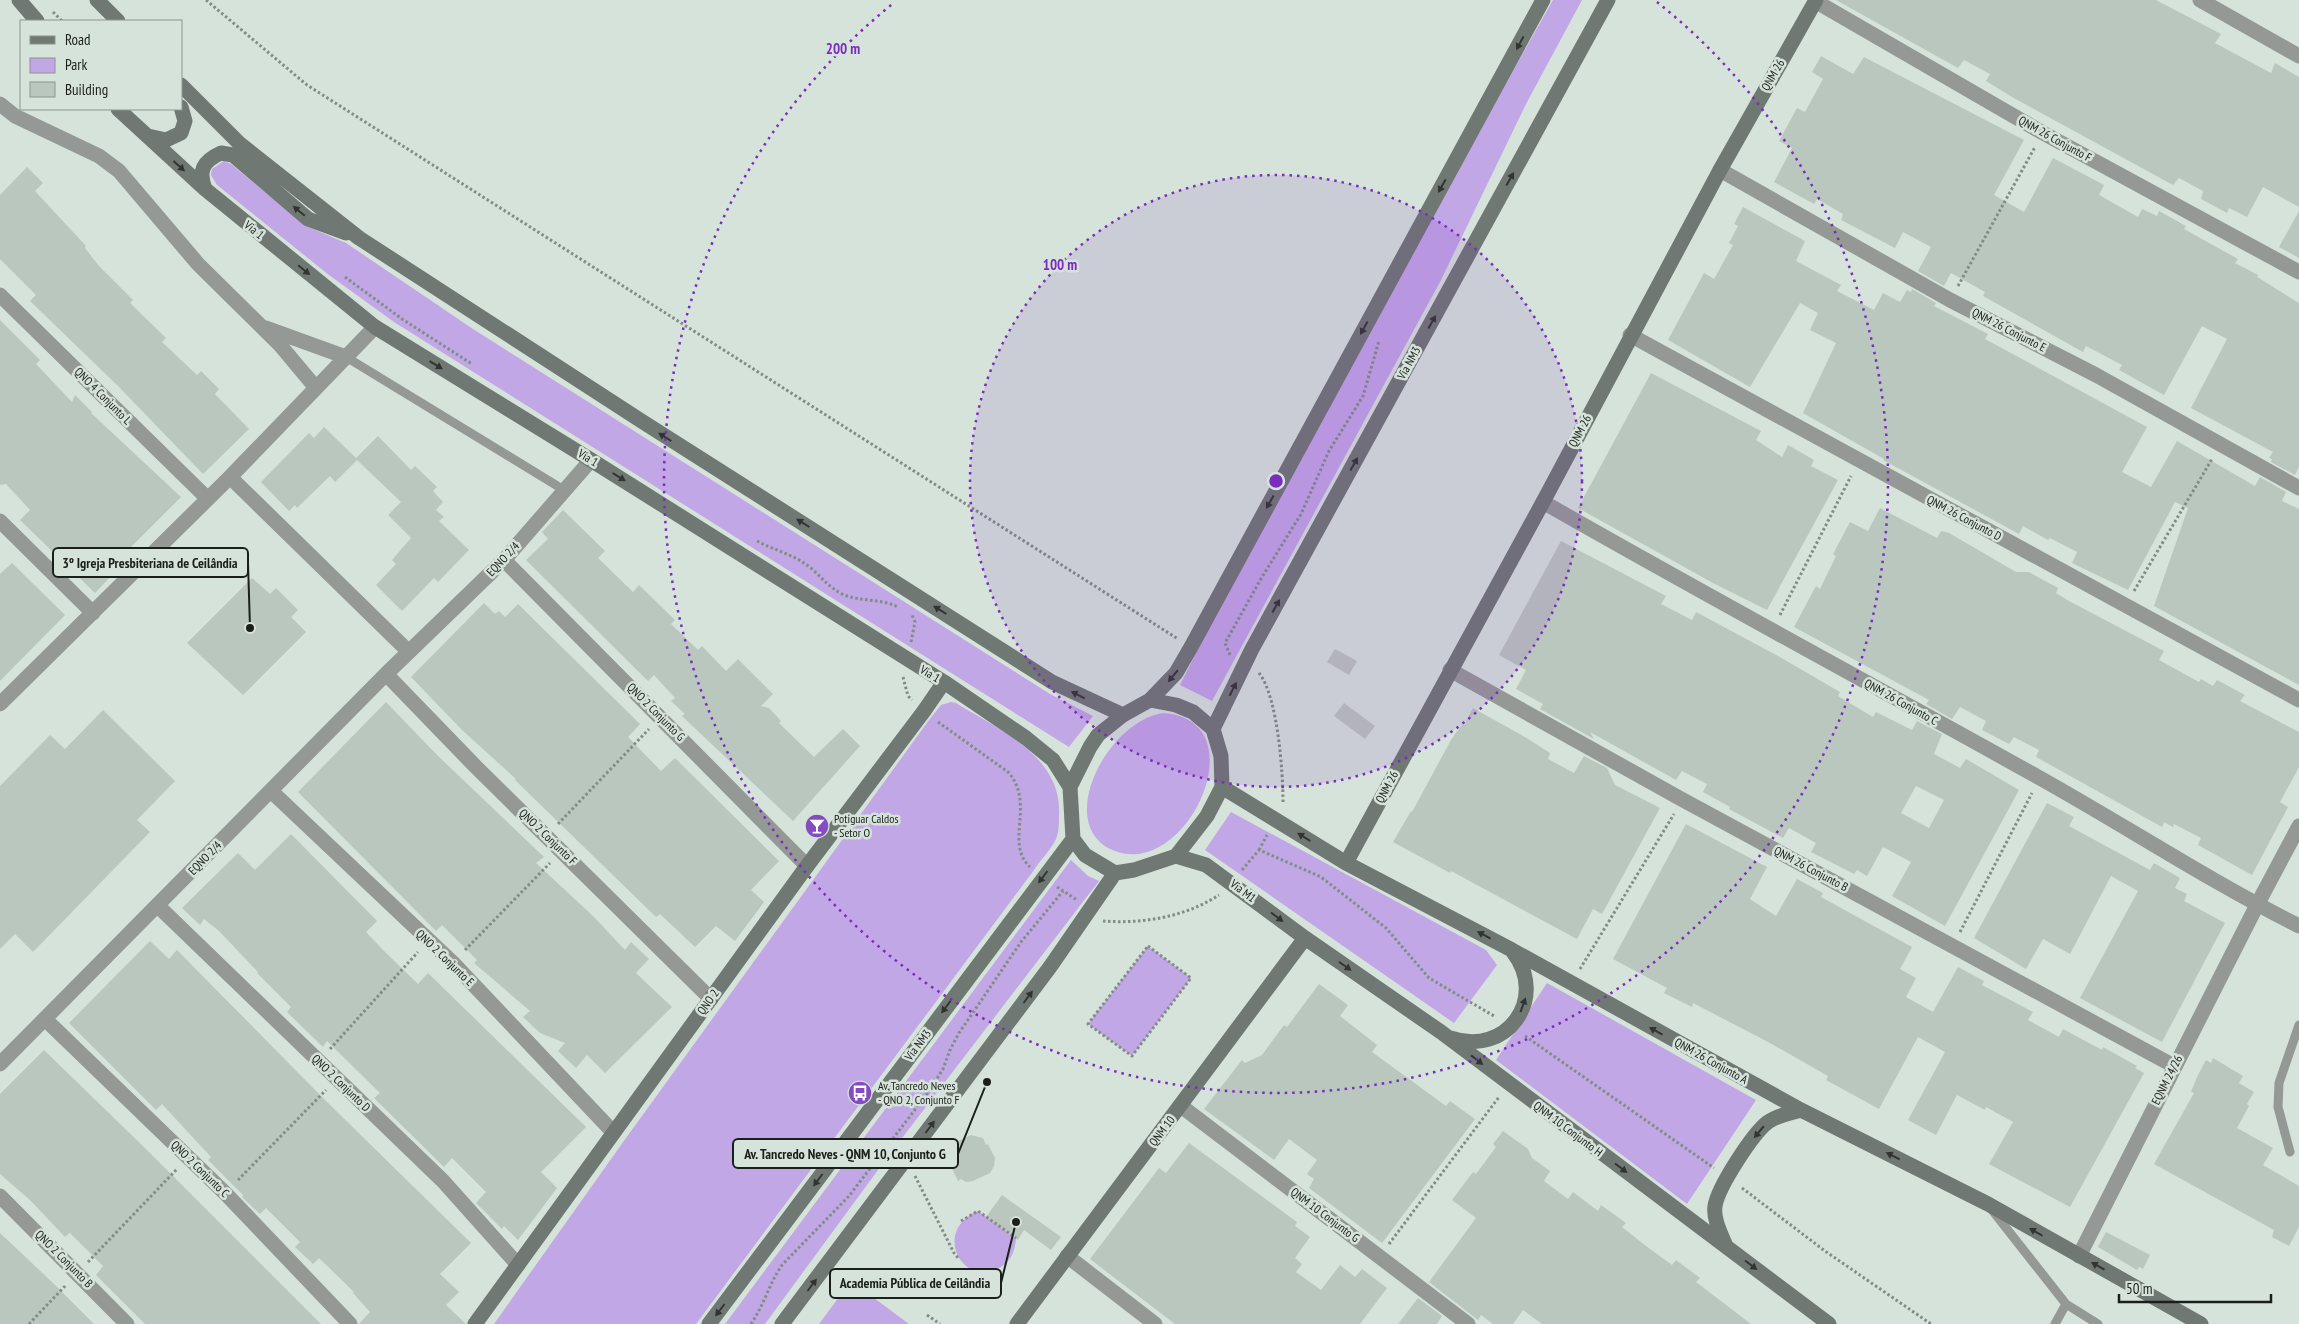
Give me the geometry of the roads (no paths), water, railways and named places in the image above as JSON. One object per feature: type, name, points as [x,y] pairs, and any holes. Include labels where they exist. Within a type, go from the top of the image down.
[{"type":"main road","points":[[19,0],[36,20]]},
{"type":"main road","points":[[95,0],[100,20]]},
{"type":"main road","points":[[95,0],[117,20]]},
{"type":"main road","points":[[1150,700],[1176,705],[1193,712],[1213,729],[1221,756],[1222,788],[1207,816],[1176,856],[1134,870],[1115,873],[1085,855],[1073,839],[1070,788],[1090,747],[1104,730],[1123,715],[1150,700],[1176,673],[1543,0]]},
{"type":"main road","name":"Via NM3","points":[[1213,729],[1252,649],[1608,0]]},
{"type":"main road","name":"QNM 26","points":[[1346,863],[1543,502],[1630,335],[1815,1]]},
{"type":"main road","points":[[182,86],[240,144],[359,238],[651,428],[1052,682],[1123,715]]},
{"type":"main road","name":"Via 1","points":[[119,110],[205,189],[375,328],[591,460],[944,682],[1026,738],[1053,760],[1070,788]]},
{"type":"main road","points":[[144,134],[158,140],[174,138],[181,132],[185,121],[182,110]]},
{"type":"main road","points":[[205,189],[200,172],[204,164],[221,153],[233,154],[308,219],[359,238]]},
{"type":"main road","name":"QNO 2","points":[[475,1324],[807,866],[944,682]]},
{"type":"main road","points":[[1222,788],[1346,863]]},
{"type":"main road","name":"Via NM3","points":[[709,1324],[1073,839]]},
{"type":"main road","name":"Via M1","points":[[1176,856],[1206,865],[1305,938]]},
{"type":"main road","name":"QNM 26 Conjunto A","points":[[1346,863],[1512,950],[1801,1110],[1988,1204],[2202,1324]]},
{"type":"main road","points":[[782,1324],[1050,967],[1115,873]]},
{"type":"main road","name":"QNM 10 Conjunto H","points":[[1305,938],[1441,1032],[1829,1324]]},
{"type":"main road","name":"QNM 10","points":[[1017,1324],[1305,938]]},
{"type":"main road","points":[[1441,1032],[1463,1042],[1475,1042],[1499,1036],[1511,1026],[1523,1009],[1527,984],[1520,960],[1512,950]]},
{"type":"main road","points":[[1726,1246],[1717,1223],[1715,1206],[1727,1177],[1758,1130],[1775,1118],[1801,1110]]},
{"type":"street","points":[[2200,0],[2299,56]]},
{"type":"street","name":"QNM 26 Conjunto F","points":[[1815,1],[2043,133],[2299,272]]},
{"type":"street","points":[[0,104],[16,116],[99,156],[120,171],[198,264],[260,326],[316,388]]},
{"type":"street","name":"QNM 26 Conjunto E","points":[[1720,170],[1950,300],[2096,375],[2222,443],[2299,488]]},
{"type":"street","name":"QNO 4 Conjunto L","points":[[0,295],[207,498]]},
{"type":"street","points":[[260,326],[346,357]]},
{"type":"street","points":[[0,704],[230,477],[375,328]]},
{"type":"street","name":"QNM 26 Conjunto D","points":[[1630,335],[2299,700]]},
{"type":"street","name":"EQNO 2/4","points":[[0,1064],[386,674],[504,560],[591,460]]},
{"type":"street","points":[[230,477],[409,652]]},
{"type":"street","name":"QNM 26 Conjunto C","points":[[1543,502],[1772,631],[2040,778],[2257,905]]},
{"type":"street","points":[[0,521],[93,613]]},
{"type":"street","name":"QNO 2 Conjunto G","points":[[504,560],[807,866]]},
{"type":"street","name":"QNM 26 Conjunto B","points":[[1450,670],[1683,800],[2174,1066]]},
{"type":"street","name":"QNO 2 Conjunto F","points":[[386,674],[476,767],[711,999]]},
{"type":"street","name":"QNO 2 Conjunto E","points":[[271,791],[453,964],[614,1132]]},
{"type":"street","name":"EQNM 24/26","points":[[2079,1256],[2174,1066],[2299,826]]},
{"type":"street","points":[[2257,905],[2299,926]]},
{"type":"street","name":"QNO 2 Conjunto D","points":[[158,906],[443,1181],[518,1265]]},
{"type":"street","name":"QNO 2 Conjunto C","points":[[45,1020],[225,1194],[350,1324]]},
{"type":"street","name":"QNM 10 Conjunto G","points":[[1181,1106],[1468,1324]]},
{"type":"street","name":"QNO 2 Conjunto B","points":[[0,1196],[127,1324]]},
{"type":"street","points":[[1067,1256],[1155,1324]]},
{"type":"lane","points":[[346,357],[564,490]]},
{"type":"lane","points":[[2290,1152],[2278,1107],[2279,1083],[2299,1025]]},
{"type":"lane","points":[[1988,1204],[2066,1304],[2098,1324]]},
{"type":"lane","points":[[2054,1324],[2066,1304]]},
{"type":"place","name":"3º Igreja Presbiteriana de Ceilândia","points":[[250,628]]},
{"type":"place","name":"Potiguar Caldos - Setor O","points":[[817,826]]},
{"type":"place","name":"Av. Tancredo Neves - QNM 10, Conjunto G","points":[[987,1082]]},
{"type":"place","name":"Av. Tancredo Neves - QNO 2, Conjunto F","points":[[860,1093]]},
{"type":"place","name":"Academia Pública de Ceilândia","points":[[1016,1222]]}]
